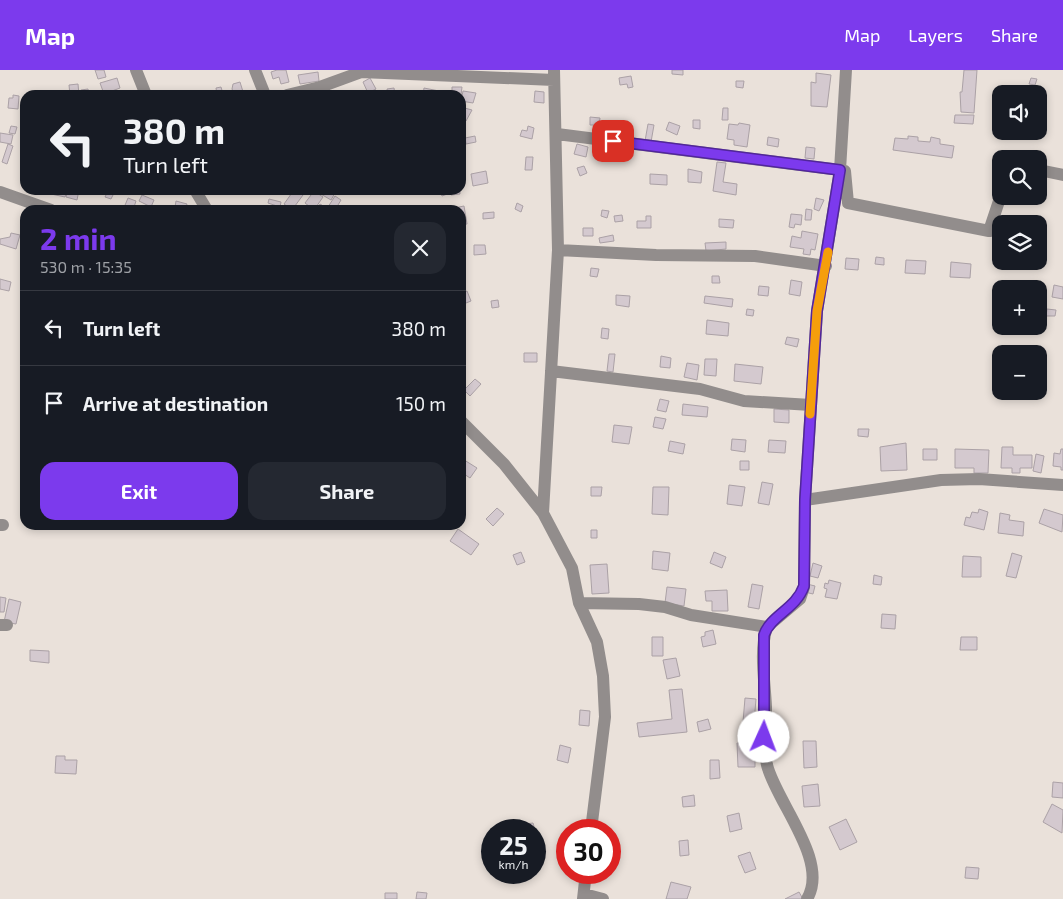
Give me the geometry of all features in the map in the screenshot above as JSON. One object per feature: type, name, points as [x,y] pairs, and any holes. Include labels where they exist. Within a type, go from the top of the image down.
[{"type":"street","points":[[136,70],[144,90]]},
{"type":"street","points":[[255,70],[264,90]]},
{"type":"street","points":[[807,899],[810,893],[813,873],[794,819],[775,788],[767,764],[763,660],[767,627],[800,599],[804,586],[805,500],[817,311],[826,266],[840,170],[846,70]]},
{"type":"street","points":[[308,90],[361,72],[554,75],[558,250],[544,513]]},
{"type":"street","points":[[556,134],[840,170]]},
{"type":"street","points":[[842,136],[848,203],[989,231],[997,205]]},
{"type":"street","points":[[1047,172],[1063,175]]},
{"type":"street","points":[[0,192],[36,205]]},
{"type":"street","points":[[558,250],[656,255],[755,256],[826,266]]},
{"type":"street","points":[[551,371],[683,386],[744,401],[811,405]]},
{"type":"street","points":[[466,426],[504,464],[544,513],[572,568],[579,603],[597,642],[603,676],[605,717],[592,819]]},
{"type":"street","points":[[805,500],[941,480],[979,479],[1063,485]]},
{"type":"street","points":[[579,603],[648,605],[691,615],[767,627]]},
{"type":"street","points":[[585,884],[583,897],[603,899]]},
{"type":"building","points":[[95,70],[104,70],[106,77],[98,79]]},
{"type":"building","points":[[286,70],[289,82],[281,84],[279,77],[273,79],[271,72]]},
{"type":"building","points":[[672,70],[683,70],[683,75],[672,74]]},
{"type":"building","points":[[964,70],[977,70],[974,113],[961,112],[960,92],[962,92]]},
{"type":"building","points":[[318,72],[319,81],[300,84],[298,75]]},
{"type":"building","points":[[816,73],[831,75],[827,107],[811,106],[811,82],[816,83]]},
{"type":"building","points":[[631,76],[633,87],[628,88],[627,84],[620,85],[619,78]]},
{"type":"building","points":[[117,78],[120,88],[103,90],[100,83]]},
{"type":"building","points":[[370,78],[376,89],[367,90],[363,82]]},
{"type":"building","points":[[1031,78],[1037,79],[1035,85],[1029,84]]},
{"type":"building","points":[[736,81],[744,81],[743,88],[736,87]]},
{"type":"building","points":[[240,82],[242,90],[232,90],[233,84]]},
{"type":"building","points":[[78,84],[79,90],[70,90],[69,85]]},
{"type":"building","points":[[452,87],[462,87],[462,90],[452,90]]},
{"type":"building","points":[[466,91],[476,93],[473,103],[466,102]]},
{"type":"building","points":[[535,91],[544,92],[544,103],[534,102]]},
{"type":"building","points":[[13,95],[19,96],[18,109],[8,108],[9,98],[13,98]]},
{"type":"building","points":[[466,108],[472,110],[466,121]]},
{"type":"building","points":[[723,108],[728,108],[728,120],[722,120]]},
{"type":"building","points":[[955,115],[974,115],[973,124],[954,123]]},
{"type":"building","points":[[590,117],[600,118],[599,125],[590,125]]},
{"type":"building","points":[[693,120],[700,120],[700,129],[693,128]]},
{"type":"building","points":[[669,122],[680,126],[677,135],[666,130]]},
{"type":"building","points":[[739,123],[750,125],[747,147],[734,145],[734,140],[727,139],[729,124],[738,125]]},
{"type":"building","points":[[648,124],[654,125],[651,142],[645,141]]},
{"type":"building","points":[[11,126],[17,127],[15,134],[9,133]]},
{"type":"building","points":[[528,126],[534,128],[532,139],[520,136],[522,130],[527,131]]},
{"type":"building","points":[[0,133],[13,135],[11,144],[0,142]]},
{"type":"building","points":[[475,136],[476,142],[466,144],[466,138]]},
{"type":"building","points":[[908,136],[918,137],[918,141],[930,142],[931,137],[940,139],[940,144],[954,146],[952,158],[893,150],[895,138],[908,139]]},
{"type":"building","points":[[768,137],[779,139],[778,147],[767,145]]},
{"type":"building","points":[[8,144],[13,146],[7,164],[2,162]]},
{"type":"building","points":[[577,144],[588,147],[586,157],[574,154]]},
{"type":"building","points":[[806,147],[815,148],[814,159],[805,158]]},
{"type":"building","points":[[526,157],[533,157],[532,170],[525,170]]},
{"type":"building","points":[[717,162],[726,163],[723,182],[737,184],[736,195],[713,191]]},
{"type":"building","points":[[584,166],[587,173],[580,176],[577,168]]},
{"type":"building","points":[[688,169],[702,172],[701,183],[688,182]]},
{"type":"building","points":[[486,171],[488,183],[473,186],[471,174]]},
{"type":"building","points":[[650,174],[667,175],[667,185],[650,184]]},
{"type":"building","points":[[67,195],[78,195],[77,200],[66,197]]},
{"type":"building","points":[[106,195],[113,195],[111,199],[105,197]]},
{"type":"building","points":[[142,195],[154,200],[152,205],[139,201]]},
{"type":"building","points":[[290,195],[303,195],[296,205],[284,204]]},
{"type":"building","points":[[311,195],[323,197],[317,205],[308,205],[305,203]]},
{"type":"building","points":[[322,195],[334,195],[331,200]]},
{"type":"building","points":[[335,196],[341,200],[338,205],[329,205]]},
{"type":"building","points":[[128,198],[136,201],[135,205],[125,205]]},
{"type":"building","points":[[816,198],[824,200],[819,211],[814,209]]},
{"type":"building","points":[[269,199],[281,202],[280,205],[268,203]]},
{"type":"building","points":[[176,201],[187,204],[187,205],[175,205]]},
{"type":"building","points":[[517,203],[523,206],[521,212],[515,209]]},
{"type":"building","points":[[806,209],[812,210],[811,220],[805,220]]},
{"type":"building","points":[[602,210],[609,211],[607,218],[601,216]]},
{"type":"building","points":[[494,212],[494,218],[483,219],[483,213]]},
{"type":"building","points":[[791,214],[802,215],[801,225],[795,224],[794,228],[789,227]]},
{"type":"building","points":[[622,215],[623,221],[615,222],[614,216]]},
{"type":"building","points":[[646,216],[651,216],[651,228],[637,228],[637,221],[646,221]]},
{"type":"building","points":[[719,219],[734,220],[733,228],[719,227]]},
{"type":"building","points":[[583,228],[593,228],[593,236],[583,236]]},
{"type":"building","points":[[802,231],[818,234],[815,250],[811,249],[810,255],[803,254],[804,249],[790,247],[792,236],[801,238]]},
{"type":"building","points":[[11,233],[20,235],[16,249],[0,244],[0,239],[10,237]]},
{"type":"building","points":[[613,235],[614,241],[600,243],[599,238]]},
{"type":"building","points":[[726,242],[726,249],[706,251],[705,243]]},
{"type":"building","points":[[474,245],[485,245],[486,254],[474,255]]},
{"type":"building","points":[[876,257],[884,258],[884,265],[875,264]]},
{"type":"building","points":[[846,258],[859,259],[858,270],[845,269]]},
{"type":"building","points":[[906,260],[926,261],[925,274],[905,273]]},
{"type":"building","points":[[951,262],[971,264],[970,278],[950,277]]},
{"type":"building","points":[[591,268],[599,269],[597,277],[590,276]]},
{"type":"building","points":[[712,276],[719,276],[720,283],[712,283]]},
{"type":"building","points":[[0,279],[11,282],[9,291],[0,289]]},
{"type":"building","points":[[791,280],[802,282],[800,296],[789,294]]},
{"type":"building","points":[[1054,285],[1063,287],[1063,299],[1052,297]]},
{"type":"building","points":[[759,286],[769,287],[768,296],[758,295]]},
{"type":"building","points":[[466,292],[471,301],[466,303]]},
{"type":"building","points":[[616,295],[630,296],[629,307],[616,305]]},
{"type":"building","points":[[705,296],[733,299],[732,307],[704,303]]},
{"type":"building","points":[[498,300],[499,307],[492,308],[491,301]]},
{"type":"building","points":[[747,309],[754,310],[753,316],[746,315]]},
{"type":"building","points":[[1047,309],[1056,310],[1055,316],[1047,316]]},
{"type":"building","points":[[707,320],[729,323],[728,336],[706,334]]},
{"type":"building","points":[[602,328],[609,329],[608,339],[601,338]]},
{"type":"building","points":[[787,337],[799,339],[797,347],[785,344]]},
{"type":"building","points":[[524,353],[537,353],[537,362],[524,362]]},
{"type":"building","points":[[609,354],[615,354],[613,372],[607,371]]},
{"type":"building","points":[[661,356],[671,358],[670,368],[660,367]]},
{"type":"building","points":[[705,359],[717,359],[716,376],[704,375]]},
{"type":"building","points":[[687,363],[699,365],[697,380],[684,377]]},
{"type":"building","points":[[735,364],[763,367],[761,384],[734,381]]},
{"type":"building","points":[[475,379],[481,384],[470,396],[466,392],[466,388]]},
{"type":"building","points":[[660,399],[669,401],[666,412],[657,410]]},
{"type":"building","points":[[683,404],[708,407],[707,417],[682,415]]},
{"type":"building","points":[[774,409],[789,410],[789,423],[774,422]]},
{"type":"building","points":[[655,417],[666,419],[663,429],[653,427]]},
{"type":"building","points":[[614,425],[632,427],[629,444],[612,442]]},
{"type":"building","points":[[858,429],[869,429],[868,437],[858,436]]},
{"type":"building","points":[[732,439],[746,440],[745,452],[731,450]]},
{"type":"building","points":[[769,440],[786,441],[785,453],[768,452]]},
{"type":"building","points":[[670,441],[685,444],[683,454],[668,451]]},
{"type":"building","points":[[906,443],[907,470],[881,471],[880,447]]},
{"type":"building","points":[[1002,447],[1013,447],[1013,455],[1032,455],[1032,468],[1020,468],[1020,473],[1012,473],[1012,468],[1001,468]]},
{"type":"building","points":[[923,449],[937,449],[937,460],[923,460]]},
{"type":"building","points":[[955,449],[989,450],[988,473],[974,473],[974,468],[955,468]]},
{"type":"building","points":[[1061,449],[1063,449],[1063,470],[1061,470],[1061,467],[1053,466],[1054,453],[1060,454]]},
{"type":"building","points":[[1036,454],[1044,456],[1041,473],[1033,471]]},
{"type":"building","points":[[466,461],[477,468],[470,478],[466,475]]},
{"type":"building","points":[[740,461],[749,461],[749,470],[740,470]]},
{"type":"building","points":[[762,482],[773,484],[769,505],[758,503]]},
{"type":"building","points":[[729,485],[745,487],[742,506],[727,504]]},
{"type":"building","points":[[591,487],[602,487],[601,496],[591,496]]},
{"type":"building","points":[[653,487],[669,487],[668,515],[652,514]]},
{"type":"building","points":[[497,508],[504,514],[493,526],[486,519]]},
{"type":"building","points":[[979,509],[988,512],[984,530],[964,525],[966,517],[970,518],[972,512],[978,513]]},
{"type":"building","points":[[1044,509],[1063,515],[1062,532],[1039,523]]},
{"type":"building","points":[[1000,513],[1010,515],[1009,520],[1024,522],[1023,536],[998,533]]},
{"type":"building","points":[[457,530],[459,530],[479,544],[471,555],[450,541]]},
{"type":"building","points":[[591,530],[597,530],[597,538],[591,538]]},
{"type":"building","points":[[653,551],[670,553],[668,571],[652,569]]},
{"type":"building","points":[[521,552],[525,562],[517,565],[513,555]]},
{"type":"building","points":[[714,552],[726,557],[722,568],[710,563]]},
{"type":"building","points":[[1012,553],[1022,556],[1016,578],[1006,576]]},
{"type":"building","points":[[963,556],[981,557],[981,577],[962,577]]},
{"type":"building","points":[[813,563],[822,566],[818,578],[810,576]]},
{"type":"building","points":[[607,564],[609,593],[592,594],[590,565]]},
{"type":"building","points":[[874,575],[882,577],[881,585],[873,584]]},
{"type":"building","points":[[829,580],[841,583],[837,599],[825,597],[827,589],[824,588],[825,583],[828,584]]},
{"type":"building","points":[[752,584],[763,586],[759,609],[748,607]]},
{"type":"building","points":[[807,584],[815,586],[813,594],[805,592]]},
{"type":"building","points":[[667,587],[686,589],[684,606],[665,603]]},
{"type":"building","points":[[727,590],[728,611],[712,611],[712,601],[706,601],[705,591]]},
{"type":"building","points":[[0,597],[6,598],[4,612],[0,612]]},
{"type":"building","points":[[9,599],[21,602],[16,624],[4,622]]},
{"type":"building","points":[[882,614],[896,615],[895,629],[881,628]]},
{"type":"building","points":[[713,630],[716,644],[703,647],[701,637],[705,636],[705,632]]},
{"type":"building","points":[[652,637],[663,637],[663,656],[652,656]]},
{"type":"building","points":[[961,637],[977,637],[977,650],[960,650]]},
{"type":"building","points":[[30,650],[49,651],[49,663],[30,661]]},
{"type":"building","points":[[676,658],[680,676],[667,679],[663,660]]},
{"type":"building","points":[[682,689],[687,732],[639,737],[637,723],[672,719],[669,690]]},
{"type":"building","points":[[745,698],[756,699],[754,723],[743,722]]},
{"type":"building","points":[[580,710],[590,711],[589,726],[579,725]]},
{"type":"building","points":[[708,719],[711,729],[699,732],[697,722]]},
{"type":"building","points":[[803,741],[816,741],[817,767],[804,768]]},
{"type":"building","points":[[737,743],[755,743],[755,767],[738,767]]},
{"type":"building","points":[[560,745],[571,748],[568,763],[557,760]]},
{"type":"building","points":[[56,756],[65,756],[65,760],[77,760],[76,774],[55,773]]},
{"type":"building","points":[[710,760],[719,760],[720,778],[710,779]]},
{"type":"building","points":[[1053,782],[1063,783],[1063,798],[1052,797]]},
{"type":"building","points":[[818,784],[820,806],[804,807],[802,786]]},
{"type":"building","points":[[694,795],[695,806],[683,807],[682,797]]},
{"type":"building","points":[[1052,804],[1063,810],[1062,833],[1043,822]]},
{"type":"building","points":[[739,813],[742,829],[730,832],[727,816]]},
{"type":"building","points":[[846,819],[857,842],[840,850],[829,827]]},
{"type":"building","points":[[688,840],[689,855],[680,856],[679,841]]},
{"type":"building","points":[[750,852],[756,869],[745,873],[738,856]]},
{"type":"building","points":[[966,867],[979,868],[978,879],[965,878]]},
{"type":"building","points":[[671,882],[691,887],[687,899],[666,899]]},
{"type":"building","points":[[417,892],[427,893],[426,899],[416,899]]},
{"type":"building","points":[[799,892],[803,899],[785,899]]},
{"type":"building","points":[[385,893],[397,893],[397,899],[385,899]]},
{"type":"slow traffic","points":[[810,414],[817,311],[828,252]]},
{"type":"route","points":[[613,141],[840,170],[826,266],[817,311],[805,500],[804,586],[800,599],[767,627],[764,635],[763,660],[766,709],[764,737]]}]
